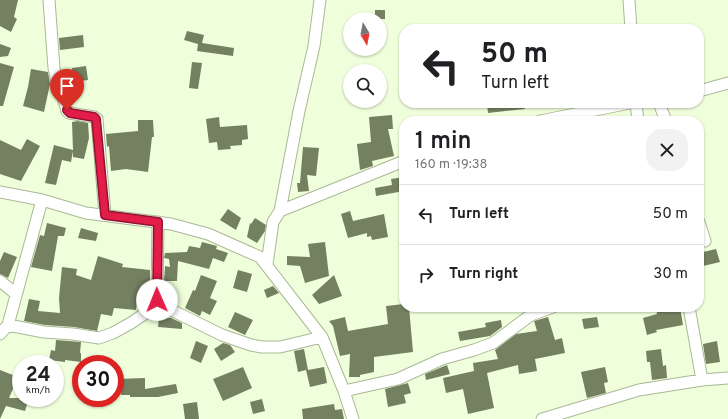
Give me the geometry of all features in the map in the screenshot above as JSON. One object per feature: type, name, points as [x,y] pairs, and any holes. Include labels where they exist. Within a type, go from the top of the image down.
[{"type":"street","points":[[49,0],[54,68],[58,87],[62,94],[67,111],[70,113],[94,117],[96,119],[105,215]]},
{"type":"street","points":[[280,211],[299,111],[314,46],[320,0]]},
{"type":"street","points":[[628,0],[630,24]]},
{"type":"street","points":[[704,90],[728,83]]},
{"type":"street","points":[[565,116],[605,108]]},
{"type":"street","points":[[267,264],[273,222],[276,215],[280,211],[399,163]]},
{"type":"street","points":[[0,192],[42,200],[86,213],[172,224],[208,234],[260,257],[267,264],[322,337],[344,391],[353,419]]},
{"type":"street","points":[[0,334],[8,325],[42,200]]},
{"type":"street","points":[[158,222],[156,294],[159,304],[222,335],[251,345],[262,347],[280,346],[322,337]]},
{"type":"street","points":[[0,281],[16,294]]},
{"type":"street","points":[[8,325],[44,332],[99,338],[131,323],[159,304]]},
{"type":"street","points":[[344,391],[398,379],[442,358],[474,350],[493,343],[531,315],[539,312]]},
{"type":"street","points":[[690,312],[702,380]]},
{"type":"street","points":[[542,419],[639,390],[702,380],[728,378]]},
{"type":"building","points":[[0,0],[18,0],[14,17],[17,19],[11,32],[0,26]]},
{"type":"building","points":[[375,10],[385,10],[385,12],[375,12]]},
{"type":"building","points":[[187,31],[204,35],[202,43],[234,48],[233,56],[197,51],[198,44],[184,40]]},
{"type":"building","points":[[83,35],[84,47],[60,50],[59,38]]},
{"type":"building","points":[[0,44],[11,48],[8,56],[0,57]]},
{"type":"building","points":[[192,62],[202,63],[198,89],[189,88]]},
{"type":"building","points":[[0,63],[14,67],[3,106],[0,106]]},
{"type":"building","points":[[86,66],[88,80],[74,82],[72,68]]},
{"type":"building","points":[[31,69],[48,72],[50,84],[44,112],[23,106]]},
{"type":"building","points":[[488,108],[525,109],[488,113]]},
{"type":"building","points":[[392,115],[393,129],[388,129],[394,156],[372,161],[373,166],[360,170],[357,144],[371,142],[369,117]]},
{"type":"building","points":[[219,117],[220,127],[247,125],[248,139],[242,140],[242,145],[230,146],[231,149],[218,150],[217,142],[209,143],[206,119]]},
{"type":"building","points":[[138,120],[153,120],[154,137],[152,137],[148,172],[126,169],[111,171],[109,146],[107,147],[106,134],[138,131]]},
{"type":"building","points":[[78,121],[88,123],[89,138],[84,159],[73,157],[73,151],[71,162],[62,160],[56,185],[45,183],[54,145],[73,150],[72,122]]},
{"type":"building","points":[[27,139],[40,146],[21,181],[0,174],[0,140],[21,150]]},
{"type":"building","points":[[303,147],[319,148],[316,176],[307,175],[309,191],[298,192],[297,183],[300,183]]},
{"type":"building","points":[[399,178],[399,192],[376,196],[375,188],[392,185],[391,179]]},
{"type":"building","points":[[228,209],[241,218],[236,230],[220,220]]},
{"type":"building","points":[[350,211],[353,221],[384,214],[388,237],[372,240],[371,236],[367,237],[367,233],[348,238],[341,214]]},
{"type":"building","points":[[255,218],[266,225],[265,231],[257,243],[247,237],[250,223],[251,224]]},
{"type":"building","points":[[47,223],[66,228],[64,236],[58,236],[52,271],[31,267],[40,235],[44,236]]},
{"type":"building","points":[[81,228],[98,233],[96,241],[78,238]]},
{"type":"building","points":[[202,242],[217,246],[216,249],[228,253],[224,262],[213,258],[209,269],[178,261],[177,281],[164,281],[165,266],[170,267],[169,259],[164,258],[165,253],[187,252],[189,246],[200,248]]},
{"type":"building","points":[[325,242],[329,276],[305,283],[300,266],[287,265],[287,256],[310,257],[308,244]]},
{"type":"building","points":[[716,249],[720,262],[704,266],[704,252]]},
{"type":"building","points":[[4,252],[17,257],[8,278],[0,274],[0,261]]},
{"type":"building","points":[[98,256],[123,264],[122,267],[150,270],[150,301],[137,301],[136,310],[114,308],[112,316],[101,314],[97,331],[24,321],[29,299],[40,301],[38,311],[60,313],[59,298],[62,267],[77,269],[76,275],[91,280]]},
{"type":"building","points":[[238,270],[252,274],[247,292],[233,288]]},
{"type":"building","points":[[201,275],[217,281],[210,298],[217,301],[210,315],[202,311],[200,316],[185,308],[193,290],[195,291]]},
{"type":"building","points":[[334,275],[342,296],[319,304],[312,295]]},
{"type":"building","points":[[273,286],[279,293],[267,298],[264,290]]},
{"type":"building","points":[[399,305],[399,312],[409,312],[413,352],[374,357],[374,372],[360,375],[360,377],[349,377],[350,354],[340,356],[333,326],[329,321],[345,317],[348,331],[388,324],[386,306]]},
{"type":"building","points":[[235,312],[253,320],[245,335],[228,327]]},
{"type":"building","points":[[657,312],[681,312],[683,325],[656,330],[657,332],[647,335],[643,318],[657,314]]},
{"type":"building","points":[[159,317],[171,318],[182,323],[182,329],[158,327]]},
{"type":"building","points":[[548,317],[555,340],[562,338],[565,353],[535,359],[537,371],[519,374],[518,365],[487,373],[494,408],[468,414],[463,389],[446,393],[443,378],[474,371],[473,363],[498,359],[495,350],[516,334],[537,331],[534,321]]},
{"type":"building","points":[[597,317],[599,327],[584,329],[582,319]]},
{"type":"building","points":[[501,320],[502,327],[490,336],[460,341],[458,332],[486,327],[485,323]]},
{"type":"building","points":[[56,340],[81,342],[81,355],[72,355],[72,361],[65,360],[64,362],[64,355],[50,355],[51,350],[55,351]]},
{"type":"building","points":[[196,341],[208,346],[201,363],[190,358]]},
{"type":"building","points":[[717,341],[720,362],[706,364],[703,344]]},
{"type":"building","points":[[223,343],[230,345],[235,352],[221,361],[214,349]]},
{"type":"building","points":[[304,349],[308,370],[324,367],[327,383],[310,387],[306,370],[298,372],[294,351]]},
{"type":"building","points":[[661,349],[663,366],[666,365],[667,378],[652,380],[650,362],[647,362],[646,351]]},
{"type":"building","points":[[447,365],[450,374],[426,380],[425,374]]},
{"type":"building","points":[[243,367],[252,388],[223,401],[213,379]]},
{"type":"building","points":[[605,367],[608,382],[604,383],[606,393],[587,398],[581,372]]},
{"type":"building","points":[[0,370],[12,375],[12,391],[9,398],[12,398],[12,407],[26,407],[25,411],[6,406],[0,419]]},
{"type":"building","points":[[145,378],[145,389],[176,384],[178,393],[158,397],[130,397],[130,395],[124,395],[124,379]]},
{"type":"building","points":[[408,383],[411,393],[404,395],[406,403],[388,407],[385,389]]},
{"type":"building","points":[[262,399],[265,411],[253,414],[250,402]]},
{"type":"building","points":[[197,402],[199,419],[185,419],[183,404]]},
{"type":"building","points":[[334,404],[335,410],[342,409],[344,419],[303,419],[302,409]]},
{"type":"route","points":[[67,110],[70,113],[96,118],[105,215],[158,222],[157,300]]}]
